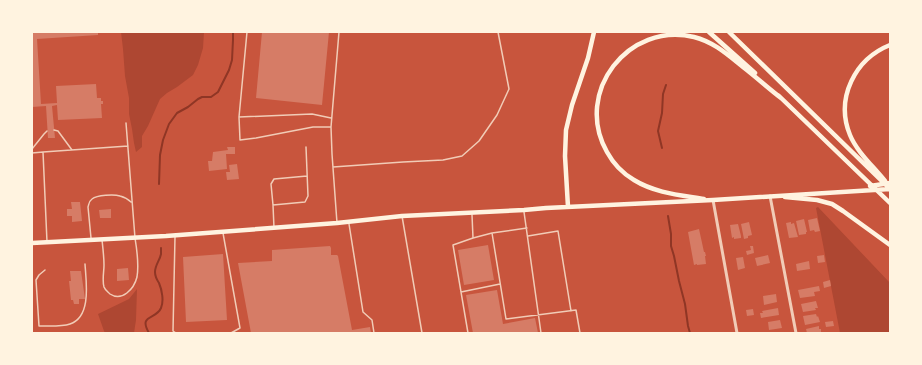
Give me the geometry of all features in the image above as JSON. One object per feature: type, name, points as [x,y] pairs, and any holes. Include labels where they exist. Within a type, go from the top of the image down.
[{"type":"main road","points":[[568,207],[565,156],[566,130],[572,105],[588,58],[594,32]]},
{"type":"main road","points":[[709,32],[781,98],[890,203]]},
{"type":"main road","points":[[728,32],[890,188]]},
{"type":"main road","points":[[713,200],[654,190],[633,180],[616,165],[604,147],[598,126],[597,103],[608,73],[623,54],[645,41],[665,35],[695,37],[704,40],[721,50],[781,98]]},
{"type":"main road","points":[[890,44],[873,54],[859,67],[849,85],[845,105],[846,121],[850,135],[861,153],[890,188]]},
{"type":"main road","points":[[844,191],[890,183]]},
{"type":"main road","points":[[32,243],[222,232],[337,223],[402,216],[713,200],[890,188]]},
{"type":"main road","points":[[770,196],[817,200],[837,206],[890,245]]},
{"type":"street","points":[[770,196],[796,333]]},
{"type":"street","points":[[713,200],[737,333]]},
{"type":"lane","points":[[247,32],[239,118],[240,140],[313,127],[331,127]]},
{"type":"lane","points":[[337,223],[331,118],[339,32]]},
{"type":"lane","points":[[333,167],[443,160],[462,156],[479,141],[497,116],[509,89],[498,32]]},
{"type":"lane","points":[[239,118],[312,114],[331,118]]},
{"type":"lane","points":[[102,239],[104,285],[113,296],[123,296],[134,285],[137,277],[138,263],[126,123]]},
{"type":"lane","points":[[54,130],[58,131],[72,150]]},
{"type":"lane","points":[[32,149],[47,131]]},
{"type":"lane","points":[[32,153],[128,146]]},
{"type":"lane","points":[[273,205],[305,202],[308,196],[306,147]]},
{"type":"lane","points":[[43,152],[47,242]]},
{"type":"lane","points":[[274,228],[271,184],[274,179],[307,176]]},
{"type":"lane","points":[[91,240],[88,207],[91,200],[95,197],[112,195],[124,197],[132,202]]},
{"type":"lane","points":[[524,210],[541,333]]},
{"type":"lane","points":[[472,213],[473,238]]},
{"type":"lane","points":[[402,216],[422,333]]},
{"type":"lane","points":[[348,222],[363,312],[372,320],[374,333]]},
{"type":"lane","points":[[468,333],[453,245],[492,233],[527,228]]},
{"type":"lane","points":[[528,236],[558,231],[571,311]]},
{"type":"lane","points":[[222,232],[240,328],[231,333]]},
{"type":"lane","points":[[492,233],[506,319],[576,310],[580,333]]},
{"type":"lane","points":[[174,332],[175,235]]},
{"type":"lane","points":[[45,270],[36,280],[39,326],[68,324],[79,318],[85,306],[87,291],[85,264]]},
{"type":"lane","points":[[461,292],[500,284]]},
{"type":"shaded area","points":[[121,32],[204,32],[203,48],[198,65],[193,75],[160,99],[142,136],[142,147],[136,152],[129,114],[129,98],[125,76]]},
{"type":"shaded area","points":[[818,207],[890,283],[890,333],[840,333],[816,208]]},
{"type":"shaded area","points":[[137,289],[134,333],[105,333],[98,314],[129,299]]},
{"type":"building","points":[[32,32],[98,32],[98,35],[37,39],[41,104],[57,103],[56,86],[96,84],[97,98],[101,98],[101,101],[103,101],[103,104],[101,104],[102,118],[58,120],[57,105],[52,106],[55,138],[48,138],[46,106],[32,107]]},
{"type":"building","points":[[262,32],[329,32],[322,105],[256,98]]},
{"type":"building","points":[[227,147],[235,147],[235,154],[226,154],[227,169],[209,171],[208,161],[212,161],[213,152],[228,150]]},
{"type":"building","points":[[237,164],[239,179],[227,180],[226,172],[230,172],[229,165]]},
{"type":"building","points":[[71,202],[80,202],[82,221],[72,222],[72,216],[67,216],[67,209],[72,209]]},
{"type":"building","points":[[111,209],[111,218],[100,218],[99,210]]},
{"type":"building","points":[[817,218],[820,231],[810,231],[808,220]]},
{"type":"building","points":[[804,219],[807,232],[806,234],[799,235],[796,221]]},
{"type":"building","points":[[749,222],[752,235],[744,239],[741,224]]},
{"type":"building","points":[[791,222],[791,224],[794,223],[798,237],[789,238],[786,223]]},
{"type":"building","points":[[738,224],[741,238],[734,239],[734,237],[732,238],[730,225]]},
{"type":"building","points":[[699,229],[706,256],[706,264],[694,265],[688,232]]},
{"type":"building","points":[[488,245],[494,280],[464,285],[458,250]]},
{"type":"building","points":[[330,246],[331,255],[338,256],[352,330],[370,327],[371,333],[251,333],[238,263],[272,261],[272,250]]},
{"type":"building","points":[[750,246],[753,246],[754,253],[747,255],[746,251],[751,250]]},
{"type":"building","points":[[223,254],[227,320],[186,322],[183,257]]},
{"type":"building","points":[[768,255],[770,263],[757,266],[755,258]]},
{"type":"building","points":[[824,255],[825,262],[818,263],[817,256]]},
{"type":"building","points":[[743,257],[745,268],[738,270],[736,258]]},
{"type":"building","points":[[809,261],[810,269],[797,271],[796,264]]},
{"type":"building","points":[[128,268],[129,280],[117,281],[117,269]]},
{"type":"building","points":[[70,271],[81,271],[85,299],[79,299],[79,304],[74,304],[73,300],[71,300],[69,281],[71,281]]},
{"type":"building","points":[[830,280],[831,286],[824,288],[823,282]]},
{"type":"building","points":[[819,286],[820,291],[814,292],[815,296],[800,298],[798,290]]},
{"type":"building","points":[[497,290],[503,324],[535,318],[538,333],[473,333],[466,295]]},
{"type":"building","points":[[776,294],[777,302],[764,305],[763,296]]},
{"type":"building","points":[[816,301],[818,308],[815,308],[816,310],[803,312],[801,304]]},
{"type":"building","points":[[778,308],[779,315],[761,318],[760,313],[763,313],[762,311]]},
{"type":"building","points":[[753,309],[754,315],[747,316],[746,310]]},
{"type":"building","points":[[816,314],[820,322],[805,325],[803,316]]},
{"type":"building","points":[[780,320],[782,328],[769,330],[768,322]]},
{"type":"building","points":[[833,321],[834,326],[826,327],[825,322]]},
{"type":"building","points":[[819,326],[819,329],[821,329],[820,333],[807,333],[806,329]]},
{"type":"waterway","points":[[159,184],[160,155],[163,140],[169,124],[177,113],[198,99],[202,97],[211,97],[218,92],[229,70],[232,60],[233,32]]},
{"type":"waterway","points":[[662,148],[658,131],[662,113],[663,94],[666,85]]},
{"type":"waterway","points":[[668,216],[671,246],[685,304],[690,333]]},
{"type":"waterway","points":[[149,333],[146,327],[147,320],[159,312],[162,302],[161,289],[155,272],[161,254],[161,248]]}]
